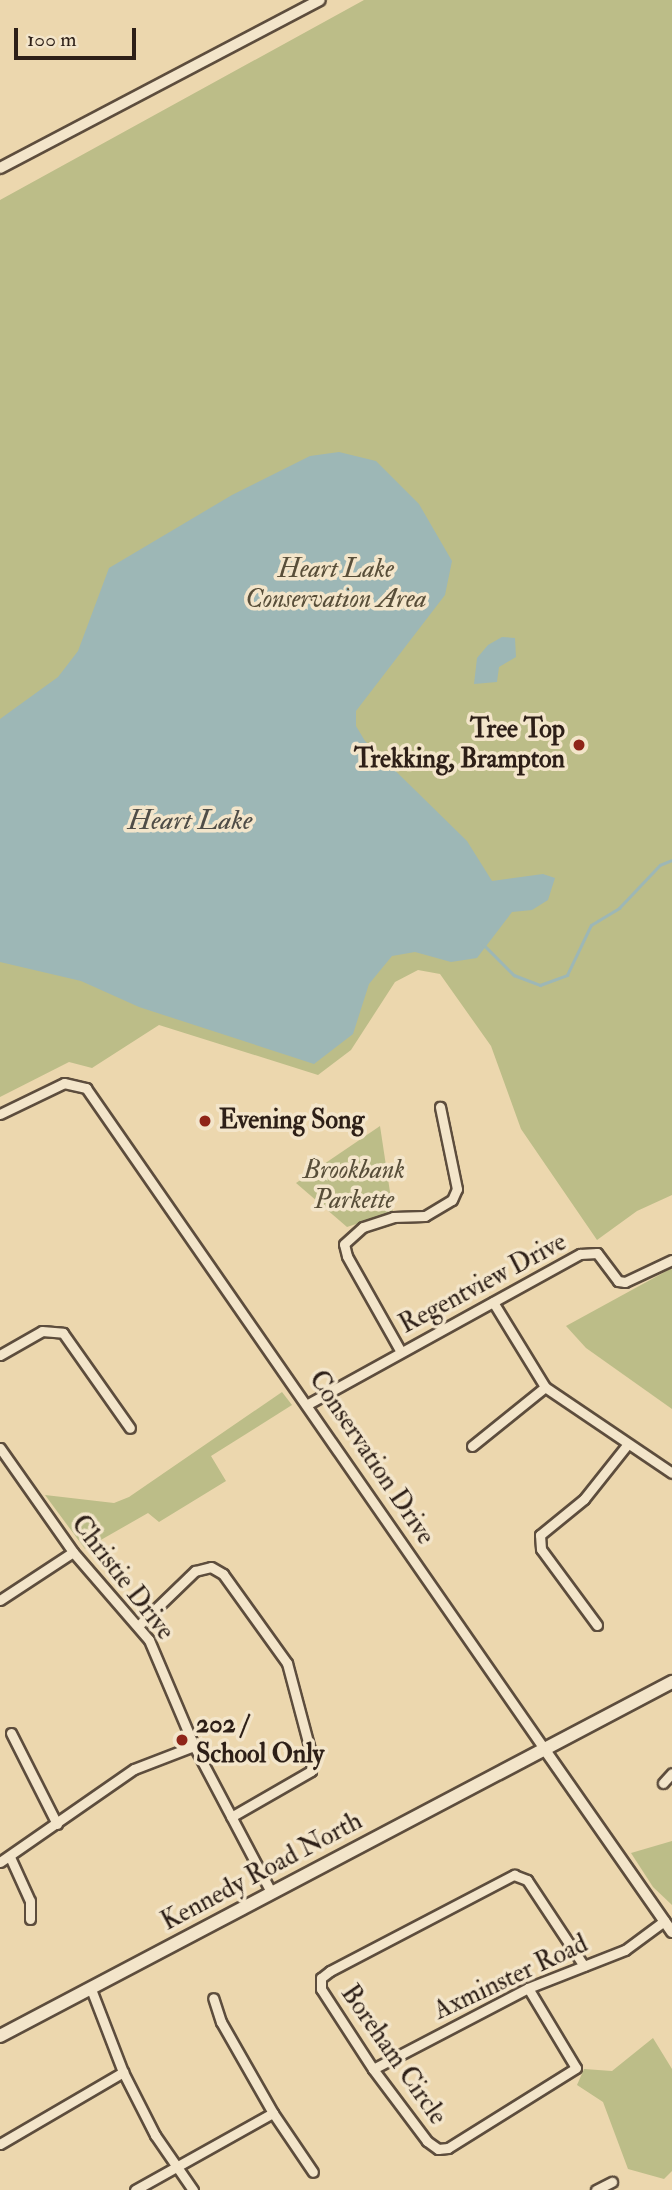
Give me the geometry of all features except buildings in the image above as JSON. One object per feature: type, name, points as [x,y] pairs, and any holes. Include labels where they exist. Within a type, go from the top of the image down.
[{"type":"main road","name":"Kennedy Road North","points":[[0,2036],[672,1682]]},
{"type":"street","points":[[0,167],[320,0]]},
{"type":"street","name":"Conservation Drive","points":[[0,1114],[64,1083],[86,1088],[308,1404],[672,1932]]},
{"type":"street","points":[[401,1352],[347,1256],[344,1244],[363,1227],[393,1217],[425,1216],[452,1200],[457,1189],[440,1107]]},
{"type":"street","name":"Regentview Drive","points":[[308,1404],[590,1251],[603,1259],[618,1281],[625,1282],[672,1260]]},
{"type":"street","points":[[493,1302],[545,1387],[672,1474]]},
{"type":"street","points":[[0,1355],[42,1331],[63,1333],[130,1428]]},
{"type":"street","points":[[472,1446],[545,1387]]},
{"type":"street","points":[[597,1625],[541,1549],[540,1535],[584,1499],[627,1445]]},
{"type":"street","name":"Christie Drive","points":[[0,1448],[74,1552],[139,1625],[167,1675],[194,1746],[271,1892]]},
{"type":"street","points":[[0,1600],[74,1552]]},
{"type":"street","points":[[139,1625],[195,1571],[211,1567],[223,1574],[288,1663],[312,1757],[311,1771],[230,1817]]},
{"type":"street","points":[[11,1734],[57,1824]]},
{"type":"street","points":[[0,1862],[134,1769],[194,1746]]},
{"type":"street","points":[[663,1783],[672,1773]]},
{"type":"street","points":[[10,1857],[30,1901],[30,1919]]},
{"type":"street","name":"Boreham Circle","points":[[528,1988],[576,2068],[448,2148],[438,2149],[427,2141],[373,2069],[321,1989],[321,1978],[514,1875],[527,1880],[584,1965]]},
{"type":"street","name":"Axminster Road","points":[[373,2069],[528,1988],[625,1950],[664,1921]]},
{"type":"street","points":[[91,1989],[123,2072],[193,2190]]},
{"type":"street","points":[[213,1998],[221,2022],[273,2113],[313,2172]]},
{"type":"street","points":[[0,2144],[123,2072]]},
{"type":"street","points":[[135,2190],[273,2113]]},
{"type":"street","points":[[596,2190],[612,2182]]},
{"type":"green space","name":"Heart Lake Conservation Area","points":[[364,0],[672,0],[672,1195],[637,1211],[597,1240],[521,1129],[491,1046],[440,974],[418,970],[395,982],[351,1050],[318,1075],[159,1025],[92,1068],[69,1062],[0,1097],[0,200]]},
{"type":"green space","name":"Brookbank Parkette","points":[[380,1126],[393,1212],[347,1227],[296,1183]]},
{"type":"green space","points":[[672,1268],[672,1409],[586,1348],[566,1326]]},
{"type":"green space","points":[[282,1392],[292,1405],[211,1456],[226,1481],[159,1522],[148,1513],[85,1549],[45,1495],[114,1503],[129,1497]]},
{"type":"green space","points":[[672,1841],[672,1905],[653,1887],[631,1853]]},
{"type":"green space","points":[[653,2038],[672,2069],[672,2171],[664,2179],[628,2169],[603,2102],[577,2085],[584,2069],[612,2071]]},
{"type":"water","name":"Heart Lake","points":[[339,452],[376,461],[419,504],[452,561],[445,595],[356,711],[356,726],[365,741],[467,841],[492,881],[543,874],[555,878],[548,900],[532,910],[512,912],[477,958],[451,962],[415,952],[392,956],[369,984],[353,1034],[314,1064],[139,1007],[81,981],[0,962],[0,719],[58,677],[78,651],[109,568],[232,495],[310,456]]},
{"type":"water","points":[[502,637],[515,638],[516,657],[499,667],[497,682],[474,684],[477,658],[488,645]]},
{"type":"waterway","points":[[483,944],[514,975],[540,985],[567,975],[591,925],[619,908],[660,865],[672,860]]},
{"type":"place","name":"Tree Top Trekking, Brampton","points":[[579,745]]},
{"type":"place","name":"Evening Song","points":[[205,1121]]},
{"type":"place","name":"202 / School Only","points":[[182,1740]]}]
